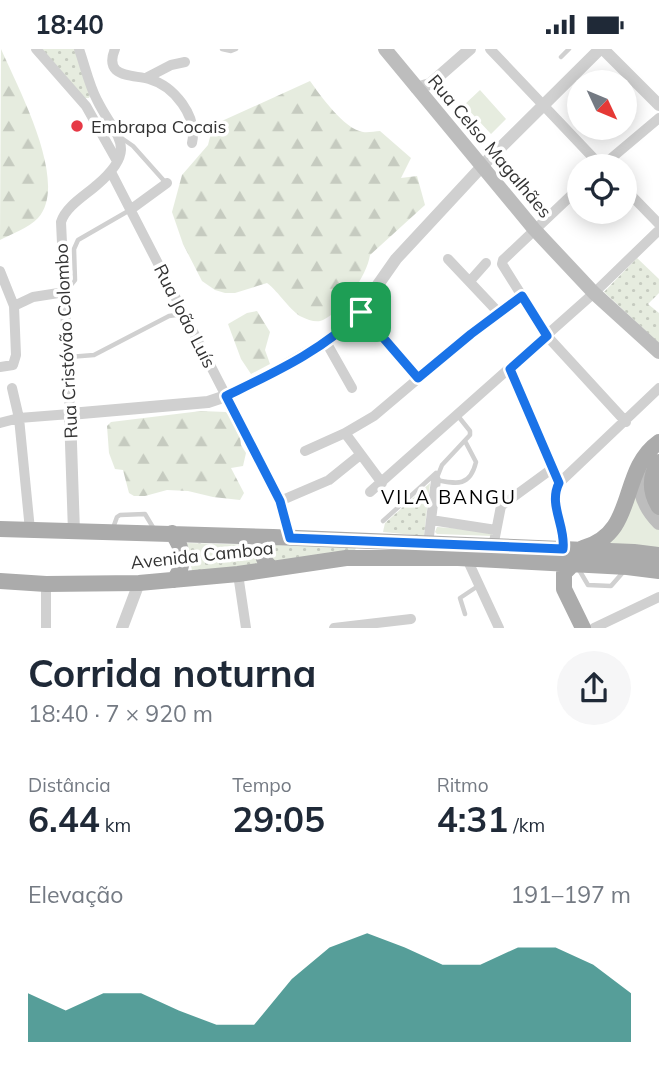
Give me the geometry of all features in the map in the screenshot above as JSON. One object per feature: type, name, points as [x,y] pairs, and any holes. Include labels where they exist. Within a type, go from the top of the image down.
[{"type":"main road","name":"Rua Celso Magalhães","points":[[385,49],[534,229],[594,293],[659,352]]},
{"type":"main road","points":[[659,442],[639,476],[649,512],[659,523]]},
{"type":"main road","points":[[651,459],[652,489],[659,507]]},
{"type":"main road","points":[[581,628],[563,584],[563,576],[572,557],[600,541],[614,528],[621,517],[635,476],[651,459]]},
{"type":"main road","name":"Avenida Camboa","points":[[0,526],[23,530],[493,547],[659,571]]},
{"type":"main road","points":[[164,533],[179,543],[183,556],[181,570],[174,580]]},
{"type":"main road","points":[[272,568],[265,561],[262,551],[267,541],[273,537]]},
{"type":"main road","name":"Avenida Camboa","points":[[0,581],[46,584],[139,583],[346,558],[543,563],[572,557],[659,555]]},
{"type":"main road","points":[[543,563],[570,602]]},
{"type":"main road","points":[[628,567],[659,578]]},
{"type":"street","points":[[36,49],[86,106],[117,161]]},
{"type":"street","points":[[79,49],[97,101],[120,137],[121,147],[117,161]]},
{"type":"street","points":[[116,49],[112,56],[115,69],[162,85],[181,103],[193,124],[192,143]]},
{"type":"street","points":[[416,87],[430,84],[470,49]]},
{"type":"street","points":[[490,49],[590,154]]},
{"type":"street","points":[[0,423],[19,418],[197,403],[226,396],[326,342],[361,312],[390,266],[482,167],[601,49],[659,105]]},
{"type":"street","points":[[146,78],[171,65],[186,62]]},
{"type":"street","points":[[86,106],[97,101]]},
{"type":"street","points":[[616,154],[659,118]]},
{"type":"street","name":"Rua Cristóvão Colombo","points":[[74,532],[62,218],[111,172],[117,161]]},
{"type":"street","name":"Rua João Luís","points":[[111,172],[280,501],[290,538]]},
{"type":"street","points":[[130,210],[167,183]]},
{"type":"street","points":[[567,199],[503,260],[504,268],[547,336],[626,422]]},
{"type":"street","points":[[637,202],[659,224]]},
{"type":"street","points":[[370,492],[547,336],[659,230]]},
{"type":"street","points":[[448,259],[499,313]]},
{"type":"street","points":[[470,281],[486,263]]},
{"type":"street","points":[[0,271],[14,306],[16,361],[4,367]]},
{"type":"street","points":[[14,306],[33,297],[65,292]]},
{"type":"street","points":[[304,451],[345,433],[374,416],[522,296]]},
{"type":"street","points":[[361,312],[418,378]]},
{"type":"street","points":[[326,342],[352,388]]},
{"type":"street","points":[[510,369],[559,483],[659,388]]},
{"type":"street","points":[[12,388],[19,418],[23,530]]},
{"type":"street","points":[[345,433],[382,482]]},
{"type":"street","points":[[280,501],[329,480],[360,455]]},
{"type":"street","points":[[493,547],[501,506],[553,468]]},
{"type":"street","points":[[428,544],[436,476]]},
{"type":"street","points":[[431,520],[496,530]]},
{"type":"street","points":[[467,559],[499,628]]},
{"type":"street","points":[[237,573],[246,628]]},
{"type":"street","points":[[122,628],[139,583]]},
{"type":"street","points":[[46,584],[46,628]]},
{"type":"street","points":[[594,628],[659,597]]},
{"type":"street","points":[[334,628],[375,625],[411,618]]},
{"type":"lane","points":[[222,49],[236,49]]},
{"type":"lane","points":[[561,57],[569,49]]},
{"type":"lane","points":[[120,137],[133,146],[167,183]]},
{"type":"lane","points":[[65,292],[75,280],[74,249],[78,240],[130,210]]},
{"type":"lane","points":[[68,357],[94,355],[169,316],[184,313]]},
{"type":"lane","points":[[383,521],[436,476],[465,441],[471,432],[458,415]]},
{"type":"lane","points":[[436,476],[461,482],[468,480],[473,474],[476,462],[465,441]]},
{"type":"lane","points":[[559,483],[554,496],[572,557]]},
{"type":"lane","points":[[465,614],[460,598],[479,585]]},
{"type":"green space","points":[[1,49],[38,134],[48,182],[46,202],[38,218],[25,228],[0,240]]},
{"type":"green space","points":[[40,49],[75,49],[89,98],[84,98]]},
{"type":"green space","points":[[310,81],[333,111],[348,125],[363,132],[380,131],[411,158],[401,178],[417,176],[425,205],[370,255],[359,282],[338,309],[318,321],[298,314],[267,283],[235,293],[225,293],[202,281],[183,244],[172,212],[182,175],[208,145],[213,125]]},
{"type":"green space","points":[[480,90],[506,119],[491,134],[464,105]]},
{"type":"green space","points":[[637,258],[659,279],[659,293],[648,304],[659,313],[659,343],[604,292]]},
{"type":"green space","points":[[257,311],[270,332],[265,350],[270,364],[251,374],[241,359],[228,324],[247,313]]},
{"type":"green space","points":[[201,411],[226,412],[239,428],[241,445],[246,453],[243,466],[231,468],[244,493],[240,500],[188,491],[167,490],[145,496],[129,493],[123,470],[115,469],[109,453],[107,426],[111,422]]},
{"type":"green space","points":[[430,483],[424,536],[383,532],[385,523]]},
{"type":"green space","points":[[635,490],[650,521],[659,530],[659,551],[604,542]]},
{"type":"green space","points":[[437,527],[492,531],[492,536],[437,534]]},
{"type":"green space","points":[[187,543],[257,545],[259,565],[192,571]]},
{"type":"green space","points":[[276,545],[356,547],[354,555],[274,563],[271,553]]},
{"type":"place","name":"Embrapa Cocais","points":[[77,126]]},
{"type":"district","name":"VILA BANGU","points":[[449,497]]},
{"type":"route","points":[[522,296],[547,336],[510,369],[559,483],[554,496],[565,537],[563,549],[290,538],[280,501],[226,396],[326,342],[361,312],[418,378],[522,296]]}]
